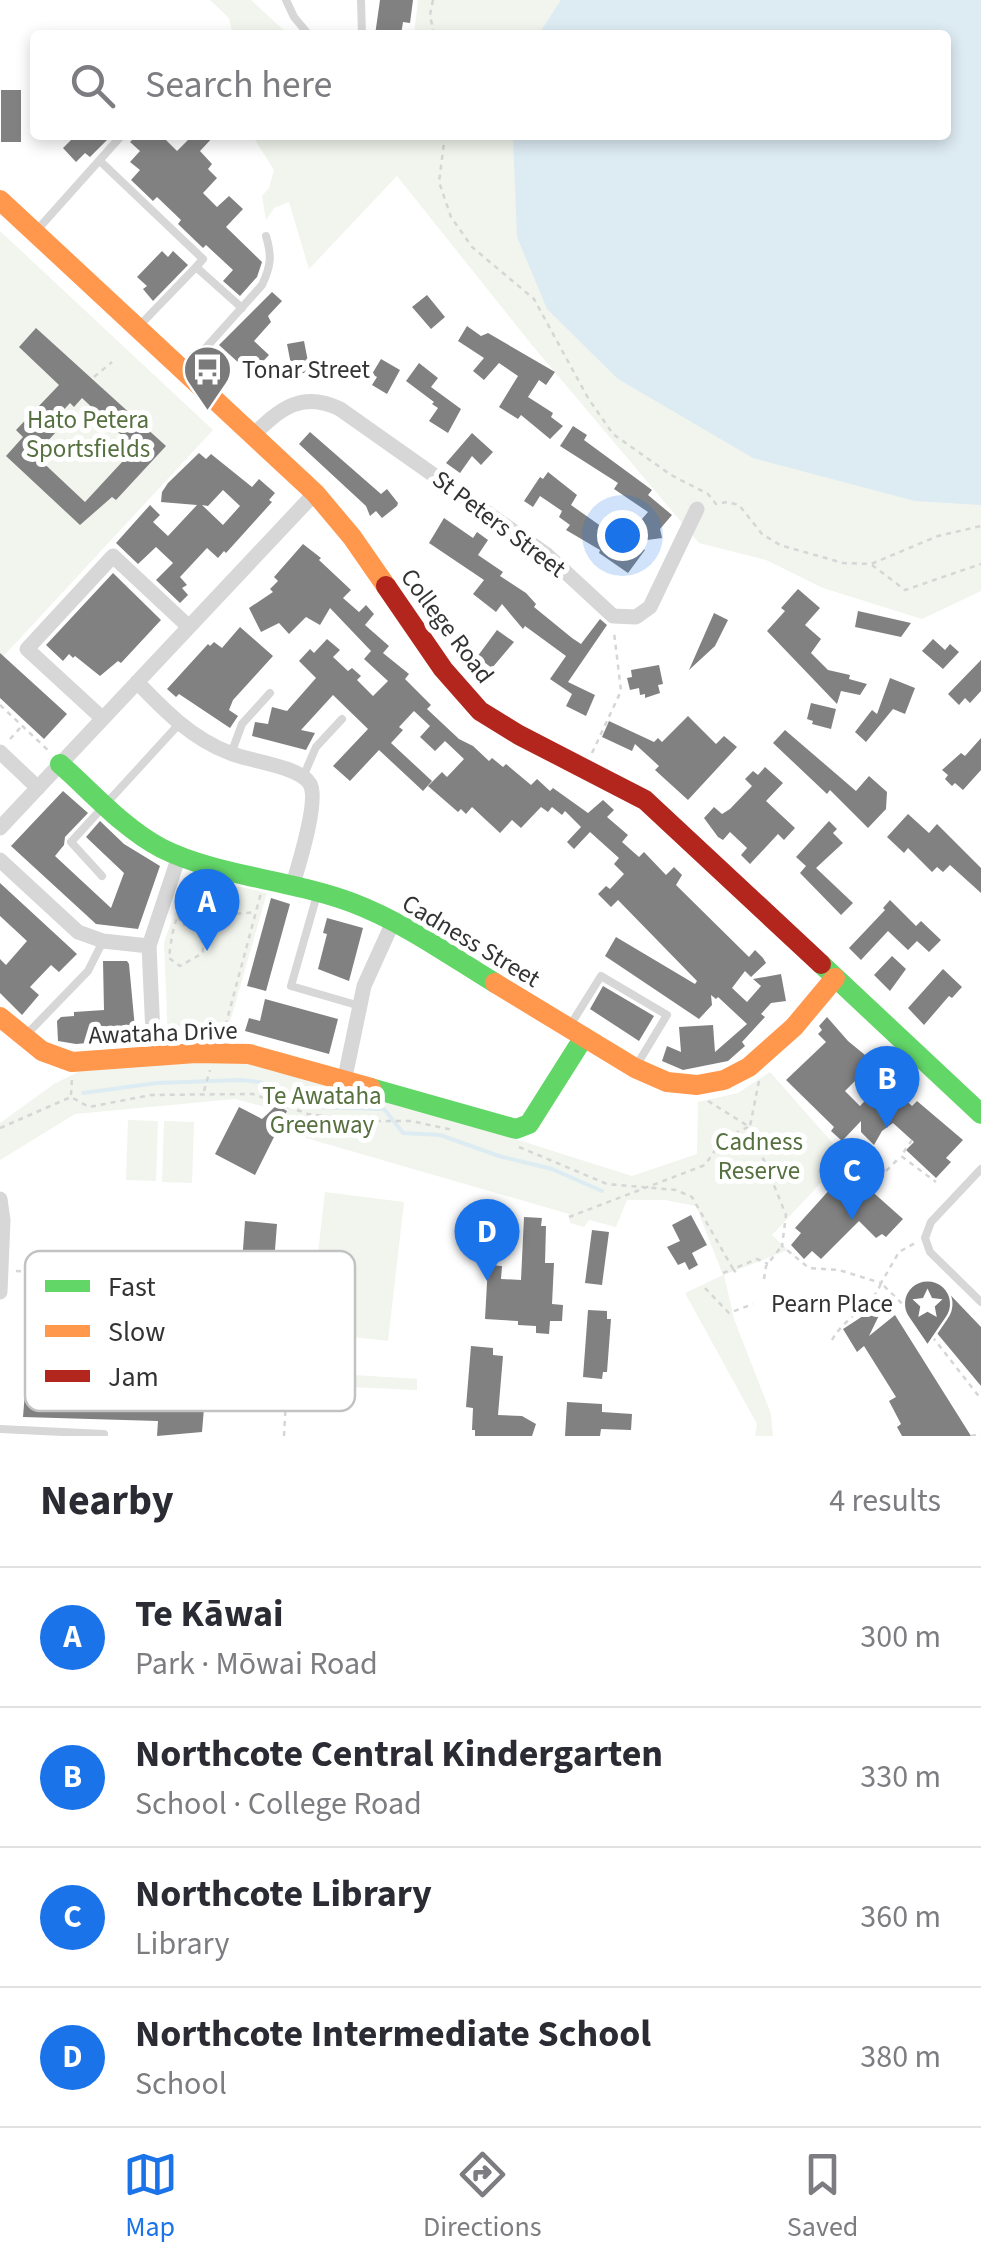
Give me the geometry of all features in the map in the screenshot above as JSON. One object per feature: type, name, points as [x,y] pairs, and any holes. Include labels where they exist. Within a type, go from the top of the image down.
[{"type":"street","name":"College Road","points":[[0,200],[314,493],[352,536],[420,638],[472,703],[502,726],[645,800],[981,1114]]},
{"type":"street","name":"St Peters Street","points":[[253,435],[281,408],[292,403],[322,401],[340,409],[547,555],[620,619],[636,617],[650,608],[697,509]]},
{"type":"street","points":[[0,828],[38,788],[57,761],[137,682],[314,493]]},
{"type":"street","points":[[102,718],[28,649],[113,556],[189,627]]},
{"type":"street","points":[[137,682],[200,738],[230,754],[303,777],[310,785],[312,802],[294,884]]},
{"type":"street","points":[[0,751],[38,788]]},
{"type":"street","name":"Cadness Street","points":[[57,761],[143,836],[189,859],[318,890],[394,922],[658,1080],[709,1086],[730,1079],[762,1058],[835,978]]},
{"type":"street","points":[[154,1056],[149,946],[189,859]]},
{"type":"street","points":[[0,860],[78,932],[103,941],[149,946]]},
{"type":"street","points":[[344,1082],[374,961],[394,922]]},
{"type":"street","name":"Awataha Drive","points":[[0,1017],[22,1038],[56,1058],[72,1062],[154,1056],[215,1059],[249,1054],[516,1128],[529,1124],[576,1033]]},
{"type":"street","points":[[0,1199],[0,1292]]},
{"type":"lane","points":[[286,0],[305,30]]},
{"type":"lane","points":[[361,0],[362,30]]},
{"type":"lane","points":[[35,232],[118,140]]},
{"type":"lane","points":[[100,161],[203,259],[138,327]]},
{"type":"lane","points":[[185,371],[262,285],[272,254],[266,236]]},
{"type":"lane","points":[[196,267],[242,308]]},
{"type":"lane","points":[[230,754],[242,724],[270,693]]},
{"type":"lane","points":[[303,777],[316,748],[342,719]]},
{"type":"lane","points":[[102,876],[71,842],[180,723]]},
{"type":"lane","points":[[318,890],[291,986],[360,1006]]},
{"type":"lane","points":[[22,1038],[88,971],[103,941]]},
{"type":"lane","points":[[576,1033],[601,976],[667,1015],[635,1068]]},
{"type":"lane","points":[[981,1169],[931,1222],[925,1238],[935,1258],[981,1302]]},
{"type":"lane","points":[[0,1430],[104,1434]]},
{"type":"path","points":[[433,0],[433,30]]},
{"type":"path","points":[[444,140],[438,182],[451,217],[472,246],[534,298],[610,431],[658,467],[708,494],[716,504],[739,505],[762,534],[780,545],[825,560],[870,564],[938,536],[981,526]]},
{"type":"path","points":[[94,378],[112,362]]},
{"type":"path","points":[[708,494],[712,488]]},
{"type":"path","points":[[870,564],[905,590],[981,564]]},
{"type":"path","points":[[592,753],[620,690],[613,626]]},
{"type":"path","points":[[0,705],[57,761]]},
{"type":"path","points":[[0,751],[22,726]]},
{"type":"path","points":[[189,859],[202,917],[203,953],[180,966],[169,958],[178,916],[188,901],[199,905]]},
{"type":"path","points":[[204,1092],[266,877]]},
{"type":"path","points":[[178,916],[187,926],[202,917],[256,912]]},
{"type":"path","points":[[759,1079],[750,1126],[786,1214],[782,1246],[768,1264],[764,1280]]},
{"type":"path","points":[[0,1128],[71,1097],[88,1108],[150,1096],[204,1092],[252,1094],[308,1114],[397,1120],[452,1130]]},
{"type":"path","points":[[706,1099],[750,1126]]},
{"type":"path","points":[[569,1217],[705,1165],[722,1140],[750,1126]]},
{"type":"path","points":[[872,1184],[912,1140]]},
{"type":"path","points":[[515,1146],[607,1184],[676,1190],[692,1196],[738,1275]]},
{"type":"path","points":[[901,1156],[936,1182]]},
{"type":"path","points":[[832,1340],[838,1329],[876,1297],[899,1252],[925,1238]]},
{"type":"path","points":[[713,1249],[720,1244]]},
{"type":"path","points":[[782,1246],[809,1268],[839,1270],[881,1283],[920,1321],[981,1399]]},
{"type":"path","points":[[723,1272],[757,1259],[768,1264]]},
{"type":"path","points":[[705,1288],[729,1313],[753,1304]]},
{"type":"path","points":[[284,1436],[285,1411]]},
{"type":"path","points":[[971,1436],[981,1434]]},
{"type":"green space","points":[[210,0],[251,0],[284,30],[232,30],[229,18]]},
{"type":"green space","points":[[418,0],[981,0],[981,591],[922,619],[823,588],[766,560],[699,543],[532,345],[397,176],[309,269],[289,202],[274,208],[266,220],[262,196],[269,188],[274,170],[255,140],[951,140],[951,30],[415,30]]},
{"type":"green space","name":"Hato Petera Sportsfields","points":[[0,231],[213,430],[0,660]]},
{"type":"green space","points":[[189,875],[267,893],[226,1036],[168,1041],[164,942]]},
{"type":"green space","name":"Te Awataha Greenway","points":[[252,1056],[632,1176],[697,1154],[698,1102],[738,1093],[770,1072],[845,1157],[772,1235],[788,1250],[724,1275],[734,1319],[771,1414],[773,1436],[755,1436],[757,1424],[685,1293],[723,1275],[696,1206],[665,1200],[627,1200],[616,1227],[589,1220],[584,1227],[570,1223],[569,1214],[306,1138],[269,1108],[235,1099],[75,1114],[0,1160],[0,1123],[54,1084],[82,1070]]},
{"type":"green space","points":[[128,1120],[158,1121],[156,1181],[126,1180]]},
{"type":"green space","points":[[164,1121],[194,1122],[192,1183],[162,1182]]},
{"type":"green space","points":[[325,1192],[404,1202],[388,1341],[355,1337],[355,1251],[318,1251]]},
{"type":"green space","points":[[355,1375],[417,1379],[417,1390],[355,1387]]},
{"type":"shaded area","points":[[561,0],[981,0],[981,505],[915,501],[753,458],[618,379],[547,309],[517,237],[513,140],[951,140],[951,30],[541,30]]},
{"type":"building","points":[[380,0],[413,0],[410,23],[403,22],[402,30],[376,30]]},
{"type":"building","points":[[1,90],[21,90],[21,142],[1,142]]},
{"type":"building","points":[[71,140],[107,140],[90,157],[85,153],[76,162],[63,148]]},
{"type":"building","points":[[166,140],[177,151],[188,140],[210,140],[200,151],[212,164],[208,169],[217,178],[203,193],[217,207],[229,196],[243,209],[226,227],[262,262],[257,277],[240,296],[223,281],[233,270],[178,224],[181,220],[157,197],[153,201],[131,180],[140,170],[130,162],[140,151],[130,142]]},
{"type":"building","points":[[162,251],[168,257],[173,251],[188,265],[153,301],[143,289],[147,286],[137,277]]},
{"type":"building","points":[[272,292],[282,301],[268,316],[271,322],[254,341],[269,355],[251,374],[219,345]]},
{"type":"building","points":[[427,295],[445,317],[431,329],[412,307]]},
{"type":"building","points":[[467,326],[481,336],[488,333],[555,372],[546,385],[539,380],[528,397],[553,413],[551,417],[563,426],[550,439],[521,415],[518,419],[499,407],[518,376],[499,363],[484,380],[473,371],[484,358],[458,341]]},
{"type":"building","points":[[36,328],[166,446],[116,500],[112,497],[80,525],[6,456],[23,437],[16,430],[59,385],[19,347]],"holes":[[[82,398],[135,448],[85,502],[35,455],[56,432],[50,425],[70,403],[74,407]]]},
{"type":"building","points":[[304,341],[310,372],[293,375],[287,344]]},
{"type":"building","points":[[381,359],[400,370],[387,394],[372,385],[377,377],[372,374]]},
{"type":"building","points":[[419,363],[438,378],[431,387],[461,409],[448,433],[429,421],[438,408],[434,402],[406,381]]},
{"type":"building","points":[[573,426],[587,435],[584,440],[652,490],[648,495],[672,515],[660,529],[662,538],[647,540],[642,519],[648,512],[614,489],[618,483],[560,446]]},
{"type":"building","points":[[310,432],[381,494],[387,489],[397,506],[382,518],[376,511],[370,516],[366,506],[299,444]]},
{"type":"building","points":[[472,433],[493,452],[481,465],[472,456],[460,473],[446,463]]},
{"type":"building","points":[[199,453],[206,459],[211,454],[252,487],[259,479],[275,493],[269,500],[272,502],[226,553],[218,558],[207,548],[180,577],[187,585],[182,588],[188,595],[180,603],[156,580],[173,563],[156,547],[138,564],[116,543],[150,505],[160,515],[153,522],[168,536],[197,505],[161,502],[168,483]],"holes":[[[223,490],[240,506],[223,525],[202,505],[208,506]]]},
{"type":"building","points":[[548,472],[577,495],[571,505],[612,534],[617,527],[625,533],[620,540],[624,543],[628,537],[645,550],[628,573],[566,530],[570,525],[559,517],[562,511],[540,496],[533,507],[524,501]]},
{"type":"building","points":[[444,518],[473,538],[477,532],[488,540],[478,555],[503,572],[500,576],[526,593],[536,604],[534,607],[581,644],[600,619],[607,625],[568,682],[595,695],[586,716],[566,706],[572,694],[550,679],[566,656],[525,626],[523,629],[502,604],[496,612],[473,594],[484,580],[429,543]]},
{"type":"building","points":[[303,544],[351,590],[343,598],[359,612],[366,605],[374,614],[365,625],[389,646],[383,653],[409,674],[405,679],[431,705],[427,709],[459,739],[489,761],[492,758],[503,767],[506,764],[531,785],[537,779],[550,791],[553,788],[588,813],[603,800],[614,810],[607,817],[628,835],[622,842],[639,857],[644,852],[666,875],[674,867],[682,875],[676,885],[749,957],[755,950],[763,958],[766,963],[751,977],[745,971],[732,988],[747,1002],[761,986],[753,979],[781,974],[786,1001],[771,1003],[761,1014],[765,1017],[742,1042],[745,1046],[728,1061],[683,1070],[662,1061],[667,1046],[681,1052],[679,1027],[713,1025],[715,1052],[747,1024],[711,995],[712,1005],[699,1019],[605,956],[616,937],[695,984],[697,981],[618,900],[611,907],[598,894],[606,886],[610,889],[624,874],[614,864],[619,858],[590,832],[574,849],[567,842],[581,827],[565,811],[562,815],[552,807],[548,812],[541,807],[521,828],[512,820],[500,833],[472,807],[466,814],[461,809],[458,812],[428,786],[442,772],[447,777],[464,759],[445,741],[435,751],[420,737],[430,726],[414,711],[391,743],[432,781],[423,791],[379,750],[350,781],[333,766],[368,729],[333,695],[301,730],[315,733],[306,750],[252,736],[255,722],[268,724],[272,707],[287,711],[316,678],[299,661],[327,639],[340,650],[333,657],[348,671],[352,668],[361,676],[357,680],[373,696],[388,681],[364,659],[371,651],[330,608],[320,625],[306,617],[289,634],[279,623],[261,632],[249,608],[273,592],[270,589],[278,581],[274,577]]},
{"type":"building","points":[[113,573],[161,620],[121,663],[118,661],[100,676],[75,656],[69,654],[63,661],[46,645]]},
{"type":"building","points":[[798,589],[820,608],[805,625],[821,639],[811,653],[828,670],[867,684],[860,695],[841,691],[837,704],[767,631]]},
{"type":"building","points":[[858,611],[911,623],[901,637],[855,627]]},
{"type":"building","points":[[714,613],[728,620],[715,646],[689,670]]},
{"type":"building","points":[[240,627],[273,656],[233,700],[229,710],[238,716],[230,728],[167,689],[208,644],[214,642],[222,648]]},
{"type":"building","points":[[497,630],[514,642],[492,668],[477,657]]},
{"type":"building","points":[[933,639],[945,650],[950,644],[959,652],[943,669],[922,651]]},
{"type":"building","points":[[0,653],[67,714],[44,739],[0,698]]},
{"type":"building","points":[[981,660],[981,691],[970,703],[965,698],[959,705],[948,694]]},
{"type":"building","points":[[659,665],[663,684],[658,685],[660,693],[645,698],[639,688],[630,690],[627,678],[632,677],[631,670]]},
{"type":"building","points":[[890,678],[915,688],[905,714],[893,709],[866,742],[855,732],[872,710],[877,714]]},
{"type":"building","points":[[811,703],[836,709],[831,729],[807,719]]},
{"type":"building","points":[[688,716],[716,744],[724,736],[737,747],[688,800],[655,770],[659,766],[635,744],[632,751],[602,737],[609,721],[662,742]]},
{"type":"building","points":[[785,730],[856,791],[869,776],[887,792],[886,809],[868,828],[773,743]]},
{"type":"building","points":[[981,738],[981,770],[963,790],[955,783],[952,786],[942,770],[961,753],[965,756]]},
{"type":"building","points":[[765,767],[783,783],[766,801],[795,828],[784,840],[778,834],[750,864],[741,855],[747,848],[730,832],[723,840],[718,837],[704,818],[714,807],[722,814],[730,809],[752,786],[745,779],[753,771],[758,775]]},
{"type":"building","points":[[63,791],[88,813],[65,837],[55,856],[111,908],[124,873],[86,837],[100,821],[124,844],[160,866],[138,929],[96,924],[11,846]]},
{"type":"building","points":[[908,814],[929,833],[937,824],[981,868],[981,893],[950,865],[943,872],[937,867],[932,872],[908,848],[904,853],[887,837]]},
{"type":"building","points":[[829,821],[837,829],[833,833],[843,843],[816,868],[853,903],[841,915],[800,873],[806,866],[796,857]]},
{"type":"building","points":[[0,883],[77,954],[59,972],[51,965],[30,987],[39,995],[22,1015],[0,993],[0,959],[6,965],[27,941],[0,916]]},
{"type":"building","points":[[271,898],[290,904],[266,991],[247,986]]},
{"type":"building","points":[[890,900],[916,926],[921,921],[941,940],[929,952],[917,941],[908,950],[888,931],[861,960],[849,948]]},
{"type":"building","points":[[327,918],[363,928],[349,981],[318,969]]},
{"type":"building","points":[[892,956],[906,969],[890,991],[874,975]]},
{"type":"building","points":[[103,961],[129,964],[136,1039],[76,1044],[58,1041],[57,1021],[61,1017],[104,1010]]},
{"type":"building","points":[[943,969],[962,987],[924,1025],[908,1008]]},
{"type":"building","points":[[603,986],[654,1016],[639,1041],[590,1009]]},
{"type":"building","points":[[265,999],[338,1019],[329,1054],[245,1031],[249,1018],[260,1021]]},
{"type":"building","points":[[827,1017],[848,1041],[899,1083],[894,1089],[912,1106],[917,1101],[963,1140],[946,1158],[951,1162],[936,1178],[906,1150],[914,1142],[893,1123],[882,1131],[874,1145],[861,1132],[861,1121],[842,1141],[831,1131],[834,1127],[786,1080],[826,1042],[818,1034],[822,1030],[819,1026]],"holes":[[[864,1072],[879,1086],[860,1106],[845,1091]]]},
{"type":"building","points":[[277,1105],[287,1111],[255,1175],[215,1154],[239,1107],[262,1119]]},
{"type":"building","points":[[858,1179],[903,1219],[886,1237],[882,1234],[876,1238],[859,1221],[821,1259],[812,1251],[804,1259],[791,1245],[801,1233],[795,1228],[832,1187],[843,1196]]},
{"type":"building","points":[[691,1215],[707,1245],[692,1253],[698,1265],[689,1270],[685,1262],[678,1265],[667,1247],[680,1241],[672,1225]]},
{"type":"building","points":[[524,1217],[542,1218],[541,1226],[546,1226],[545,1263],[554,1263],[552,1304],[563,1305],[562,1321],[550,1321],[549,1334],[536,1333],[536,1326],[518,1325],[518,1321],[485,1319],[488,1265],[502,1266],[501,1279],[521,1280]]},
{"type":"building","points":[[245,1221],[277,1224],[275,1251],[243,1251]]},
{"type":"building","points":[[592,1230],[609,1232],[602,1285],[585,1283]]},
{"type":"building","points":[[937,1281],[981,1327],[981,1386],[911,1302]]},
{"type":"building","points":[[886,1301],[869,1336],[895,1315],[971,1436],[902,1436],[897,1427],[901,1424],[889,1401],[896,1397],[864,1346],[857,1352],[843,1329]]},
{"type":"building","points":[[588,1310],[607,1311],[607,1319],[611,1319],[607,1372],[603,1372],[602,1379],[583,1377]]},
{"type":"building","points":[[471,1346],[493,1348],[493,1355],[503,1356],[498,1415],[522,1416],[536,1424],[532,1436],[475,1436],[473,1408],[466,1407]]},
{"type":"building","points":[[25,1392],[25,1411],[204,1411],[202,1432],[157,1436],[158,1421],[23,1417]]},
{"type":"building","points":[[567,1402],[602,1404],[602,1412],[632,1414],[631,1430],[601,1429],[600,1436],[565,1436]]},
{"type":"waterway","points":[[83,1093],[157,1083],[260,1082],[314,1107],[384,1109],[403,1133],[440,1135],[552,1169],[602,1191]]},
{"type":"traffic: fast","points":[[60,764],[121,820],[161,848],[206,865],[353,903],[408,929],[495,983]]},
{"type":"traffic: fast","points":[[821,964],[981,1114]]},
{"type":"traffic: fast","points":[[371,1088],[516,1129],[529,1124],[584,1037]]},
{"type":"traffic: slow","points":[[0,200],[315,493],[386,586]]},
{"type":"traffic: slow","points":[[495,983],[635,1068],[667,1082],[697,1085],[724,1080],[749,1067],[794,1027],[835,978]]},
{"type":"traffic: slow","points":[[0,1017],[42,1051],[72,1062],[196,1053],[249,1054],[371,1088]]},
{"type":"traffic: jam","points":[[386,586],[443,669],[480,711],[645,800],[821,964]]},
{"type":"place","name":"Tonar Street","points":[[207,412]]},
{"type":"place","name":"Te Kāwai","points":[[207,951]]},
{"type":"place","name":"Northcote Central Kindergarten","points":[[887,1128]]},
{"type":"place","name":"Northcote Library","points":[[852,1220]]},
{"type":"place","name":"Northcote Intermediate School","points":[[487,1281]]},
{"type":"place","name":"Pearn Place","points":[[928,1346]]},
{"type":"park label","name":"Cadness Reserve","points":[[759,1156]]}]
